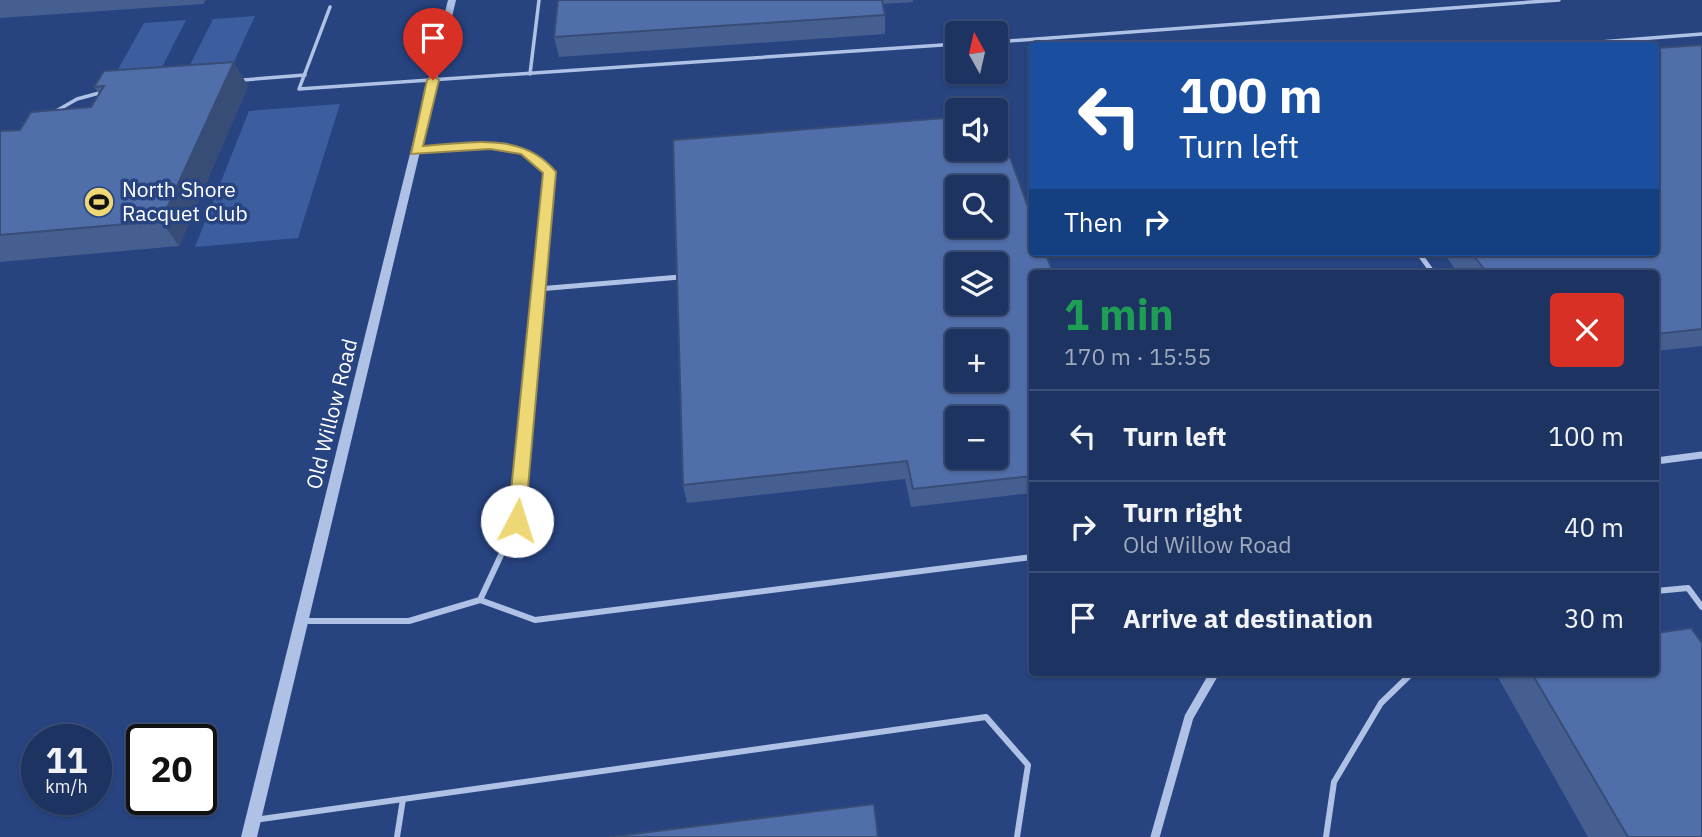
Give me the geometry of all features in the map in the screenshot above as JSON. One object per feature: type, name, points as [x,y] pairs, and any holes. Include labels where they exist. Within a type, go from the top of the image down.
[{"type":"street","name":"Old Willow Road","points":[[249,837],[452,0]]},
{"type":"street","points":[[1659,461],[1702,455]]},
{"type":"street","points":[[1155,837],[1189,717],[1213,676]]},
{"type":"lane","points":[[530,74],[539,0]]},
{"type":"lane","points":[[1008,41],[1559,0]]},
{"type":"lane","points":[[330,7],[299,89],[945,45]]},
{"type":"lane","points":[[1600,42],[1702,34]]},
{"type":"lane","points":[[208,83],[305,75]]},
{"type":"lane","points":[[44,121],[55,111],[77,99],[112,91]]},
{"type":"lane","points":[[416,151],[490,145],[525,151],[550,172],[517,521],[480,600]]},
{"type":"lane","points":[[538,289],[680,276]]},
{"type":"lane","points":[[302,621],[409,621],[480,600],[535,620],[1029,557]]},
{"type":"lane","points":[[1659,591],[1688,588],[1702,607]]},
{"type":"lane","points":[[1326,837],[1334,782],[1381,703],[1409,676]]},
{"type":"lane","points":[[253,820],[986,717],[1028,765],[1017,837]]},
{"type":"lane","points":[[397,837],[403,799]]},
{"type":"shaded area","points":[[255,16],[233,64],[189,67],[213,19]]},
{"type":"shaded area","points":[[186,20],[161,69],[116,73],[144,23]]},
{"type":"shaded area","points":[[340,104],[298,238],[195,247],[249,111]]},
{"type":"building","points":[[558,0],[882,0],[885,15],[554,37]]},
{"type":"building","points":[[1702,45],[1702,329],[1659,334],[1659,270],[1485,270],[1474,256],[1659,256],[1659,48]]},
{"type":"building","name":"North Shore Racquet Club","points":[[234,62],[161,221],[0,235],[0,131],[20,130],[31,112],[91,107],[104,86],[94,87],[104,71]]},
{"type":"building","points":[[945,118],[945,161],[1008,161],[1008,151],[1029,210],[1029,256],[1047,256],[1052,270],[1029,270],[1029,476],[913,489],[907,461],[683,485],[673,140]]},
{"type":"building","points":[[1691,628],[1702,643],[1702,837],[1628,837],[1533,676],[1659,676],[1659,633]]},
{"type":"building","points":[[874,804],[878,837],[609,837]]},
{"type":"place","name":"North Shore Racquet Club","points":[[99,202]]},
{"type":"route","points":[[433,80],[416,151],[490,145],[525,151],[550,172],[517,521]]}]
